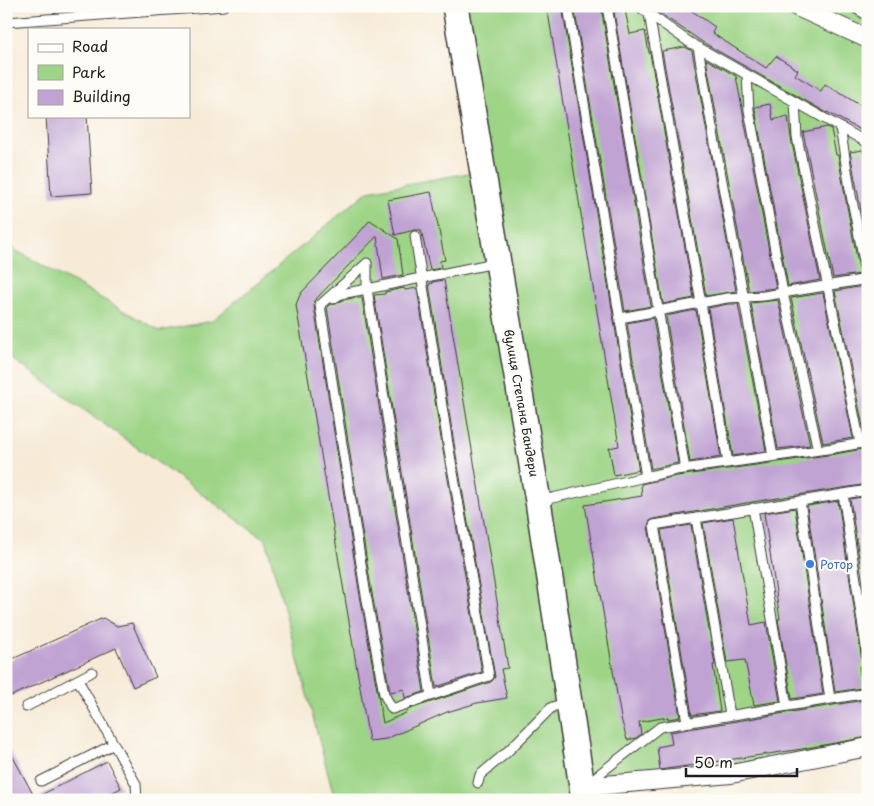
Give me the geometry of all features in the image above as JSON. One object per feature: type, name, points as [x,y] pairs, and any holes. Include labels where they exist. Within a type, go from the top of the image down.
[{"type":"main road","name":"вулиця Степана Бандери","points":[[455,6],[538,502],[583,794]]},
{"type":"street","points":[[795,6],[868,39]]},
{"type":"street","points":[[583,794],[731,774],[868,747]]},
{"type":"lane","points":[[6,22],[224,6]]},
{"type":"lane","points":[[568,6],[646,477]]},
{"type":"lane","points":[[607,6],[686,469]]},
{"type":"lane","points":[[638,6],[698,47],[868,143]]},
{"type":"lane","points":[[852,6],[868,16]]},
{"type":"lane","points":[[649,14],[728,463]]},
{"type":"lane","points":[[698,47],[773,456]]},
{"type":"lane","points":[[747,75],[749,110],[783,293],[818,450]]},
{"type":"lane","points":[[538,502],[686,469],[864,443],[797,137],[795,102]]},
{"type":"lane","points":[[620,318],[727,298],[764,296],[868,280],[840,127]]},
{"type":"lane","points":[[320,305],[384,694],[392,710],[489,676],[448,444],[415,236]]},
{"type":"lane","points":[[320,305],[367,263],[367,289],[431,696]]},
{"type":"lane","points":[[320,305],[341,294],[498,263]]},
{"type":"lane","points":[[687,722],[654,525],[868,490]]},
{"type":"lane","points":[[843,494],[868,660]]},
{"type":"lane","points":[[800,501],[830,699]]},
{"type":"lane","points":[[754,508],[787,706]]},
{"type":"lane","points":[[696,518],[730,715]]},
{"type":"lane","points":[[26,708],[92,672]]},
{"type":"lane","points":[[78,680],[136,784],[136,800]]},
{"type":"lane","points":[[583,794],[660,727],[868,693]]},
{"type":"lane","points":[[478,783],[480,775],[552,707],[569,703]]},
{"type":"lane","points":[[41,781],[114,744]]},
{"type":"green space","points":[[462,6],[868,6],[868,742],[788,757],[675,773],[588,781]]},
{"type":"green space","points":[[480,171],[577,800],[335,800],[266,540],[6,354],[6,210],[13,249],[160,331],[212,321],[368,191]]},
{"type":"building","points":[[547,6],[562,6],[639,472],[638,470],[614,475],[609,448],[619,446]]},
{"type":"building","points":[[574,6],[601,6],[651,306],[625,311]]},
{"type":"building","points":[[649,6],[685,6],[715,27],[712,33],[766,68],[776,56],[798,70],[795,75],[821,91],[825,84],[868,110],[868,134],[827,113],[704,43]]},
{"type":"building","points":[[625,10],[630,34],[645,31],[694,298],[663,304],[614,12]]},
{"type":"building","points":[[685,47],[692,51],[736,291],[706,296],[662,51]]},
{"type":"building","points":[[706,59],[736,76],[776,288],[749,291]]},
{"type":"building","points":[[770,104],[773,120],[788,116],[820,280],[788,286],[755,109],[755,107]]},
{"type":"building","points":[[46,118],[87,118],[92,193],[51,196]]},
{"type":"building","points":[[827,127],[831,129],[836,155],[838,155],[860,274],[833,278],[803,132]]},
{"type":"building","points":[[863,150],[868,175],[868,248],[850,152]]},
{"type":"building","points":[[431,192],[445,260],[440,261],[441,268],[430,270],[421,230],[395,235],[388,200]]},
{"type":"building","points":[[370,220],[398,239],[403,275],[383,279],[377,236],[313,302],[315,302],[314,306],[359,590],[383,723],[408,712],[407,710],[491,682],[495,677],[454,443],[429,284],[432,282],[444,280],[508,668],[501,669],[507,698],[477,703],[447,712],[386,739],[369,741],[296,305],[302,292]]},
{"type":"building","points":[[868,287],[868,297],[864,298],[868,315],[868,436],[865,436],[835,291]]},
{"type":"building","points":[[404,288],[405,290],[417,288],[442,445],[482,672],[436,687],[374,295],[385,294],[385,292]]},
{"type":"building","points":[[823,293],[853,438],[823,443],[791,298]]},
{"type":"building","points":[[357,297],[362,298],[424,692],[405,698],[404,689],[390,692],[371,588],[327,307],[330,304],[336,304],[343,300]]},
{"type":"building","points":[[778,300],[810,445],[778,449],[751,303]]},
{"type":"building","points":[[738,304],[766,451],[733,456],[708,308]]},
{"type":"building","points":[[696,310],[721,457],[690,462],[666,316]]},
{"type":"building","points":[[653,318],[678,463],[651,469],[627,323]]},
{"type":"building","points":[[868,448],[868,484],[752,502],[650,521],[648,526],[680,717],[639,722],[641,734],[636,738],[627,740],[621,718],[585,505],[642,496],[641,484],[677,476]]},
{"type":"building","points":[[868,496],[868,616],[850,499]]},
{"type":"building","points":[[838,501],[862,661],[866,666],[859,666],[862,688],[835,692],[807,506]]},
{"type":"building","points":[[795,508],[823,694],[792,699],[778,619],[780,619],[764,513]]},
{"type":"building","points":[[733,518],[751,625],[766,622],[780,701],[754,705],[745,660],[727,662],[703,523]]},
{"type":"building","points":[[691,525],[715,665],[713,665],[720,711],[692,715],[661,530]]},
{"type":"building","points":[[103,618],[117,626],[132,623],[156,677],[133,687],[116,648],[11,696],[6,686],[6,662]]},
{"type":"building","points":[[868,700],[868,737],[802,749],[660,770],[657,747],[672,744],[670,732]]},
{"type":"building","points":[[6,744],[35,798],[107,761],[121,788],[98,800],[6,800]]},
{"type":"place","name":"Ротор","points":[[810,564]]}]
